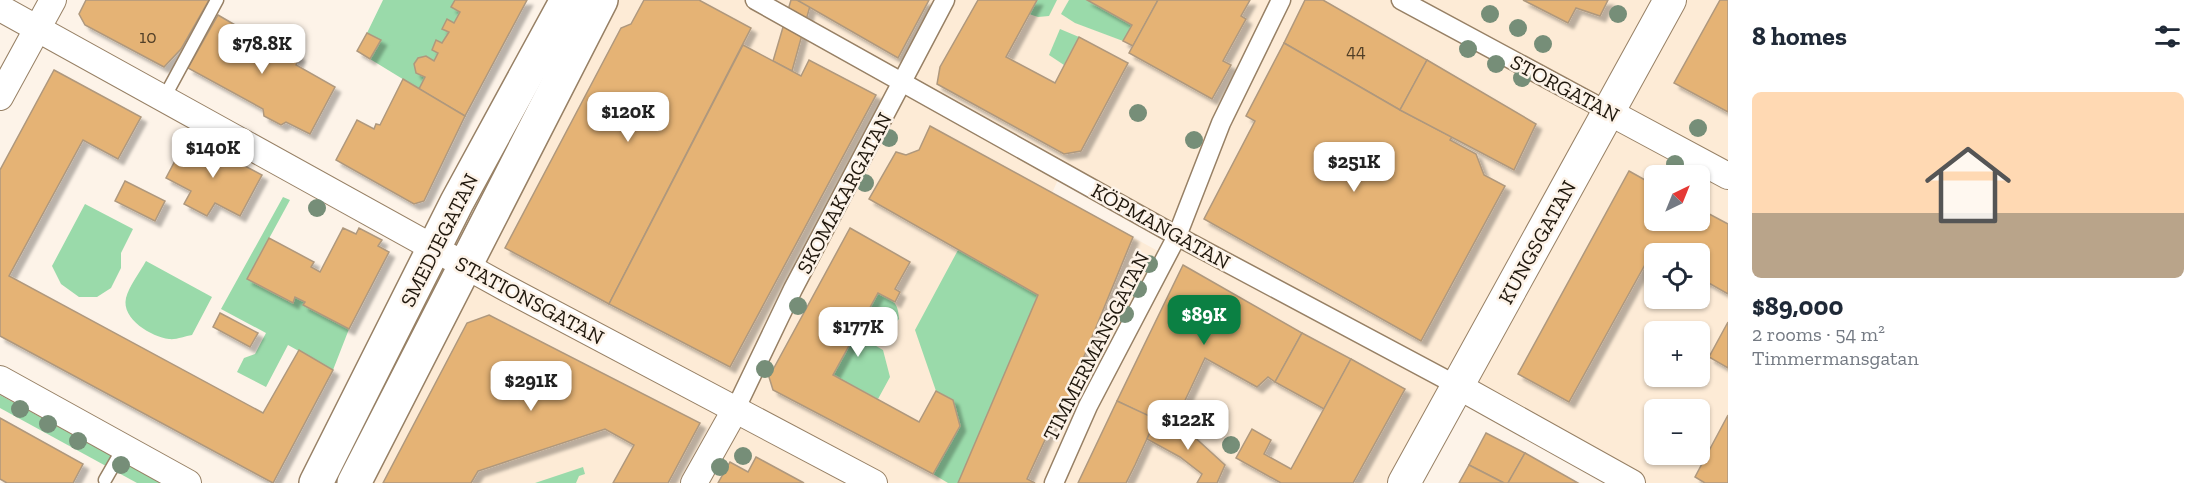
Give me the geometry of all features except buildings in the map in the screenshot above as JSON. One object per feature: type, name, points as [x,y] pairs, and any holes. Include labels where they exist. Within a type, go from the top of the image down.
[{"type":"main road","name":"SMEDJEGATAN","points":[[316,483],[434,248],[567,0]]},
{"type":"main road","name":"SMEDJEGATAN","points":[[354,483],[602,0]]},
{"type":"street","points":[[0,97],[53,0]]},
{"type":"street","name":"KÖPMANGATAN","points":[[755,0],[1177,236],[1458,386],[1632,483]]},
{"type":"street","name":"SKOMAKARGATAN","points":[[694,483],[735,410],[793,289],[945,0]]},
{"type":"street","name":"TIMMERMANSGATAN","points":[[1054,483],[1088,406],[1177,236],[1221,123],[1281,0]]},
{"type":"street","name":"STORGATAN","points":[[1401,0],[1728,176]]},
{"type":"street","name":"KUNGSGATAN","points":[[1404,483],[1670,0]]},
{"type":"street","name":"STATIONSGATAN","points":[[0,8],[465,266],[873,483]]},
{"type":"street","points":[[0,379],[188,483]]},
{"type":"lane","points":[[164,98],[217,0]]},
{"type":"lane","points":[[105,480],[124,447]]},
{"type":"shaded area","points":[[602,0],[1728,0],[1728,483],[1637,483],[1458,387],[1404,483],[354,483]],"holes":[[[1061,173],[1177,236],[1167,256],[1052,193]]]},
{"type":"green space","points":[[383,0],[455,0],[451,7],[460,12],[454,23],[447,20],[443,28],[449,32],[442,43],[436,41],[432,49],[438,53],[434,61],[426,56],[418,58],[414,64],[416,73],[425,77],[419,89],[370,59],[381,40],[367,33]]},
{"type":"green space","points":[[1037,0],[1057,0],[1049,16],[1038,17],[1029,14]]},
{"type":"green space","points":[[1069,0],[1087,0],[1132,25],[1123,41],[1075,23],[1061,14]]},
{"type":"green space","points":[[1060,29],[1079,37],[1064,65],[1049,55]]},
{"type":"green space","points":[[283,197],[290,200],[247,279],[292,303],[295,297],[305,302],[304,305],[349,329],[333,370],[288,345],[266,387],[237,372],[244,358],[255,354],[266,333],[221,309]]},
{"type":"green space","points":[[85,204],[133,229],[121,253],[121,268],[111,288],[97,297],[79,297],[61,284],[52,266]]},
{"type":"green space","points":[[958,250],[1038,295],[958,483],[948,483],[933,474],[960,426],[953,400],[936,391],[915,330]]},
{"type":"green space","points":[[146,261],[212,297],[192,335],[175,339],[162,338],[139,326],[128,313],[127,293]]},
{"type":"green space","points":[[878,293],[894,302],[899,319],[896,322],[877,313],[864,339],[883,350],[890,377],[878,399],[833,375]]},
{"type":"green space","points":[[0,395],[161,483],[137,483],[0,408]]},
{"type":"green space","points":[[583,467],[585,474],[579,476],[576,483],[535,483]]}]
